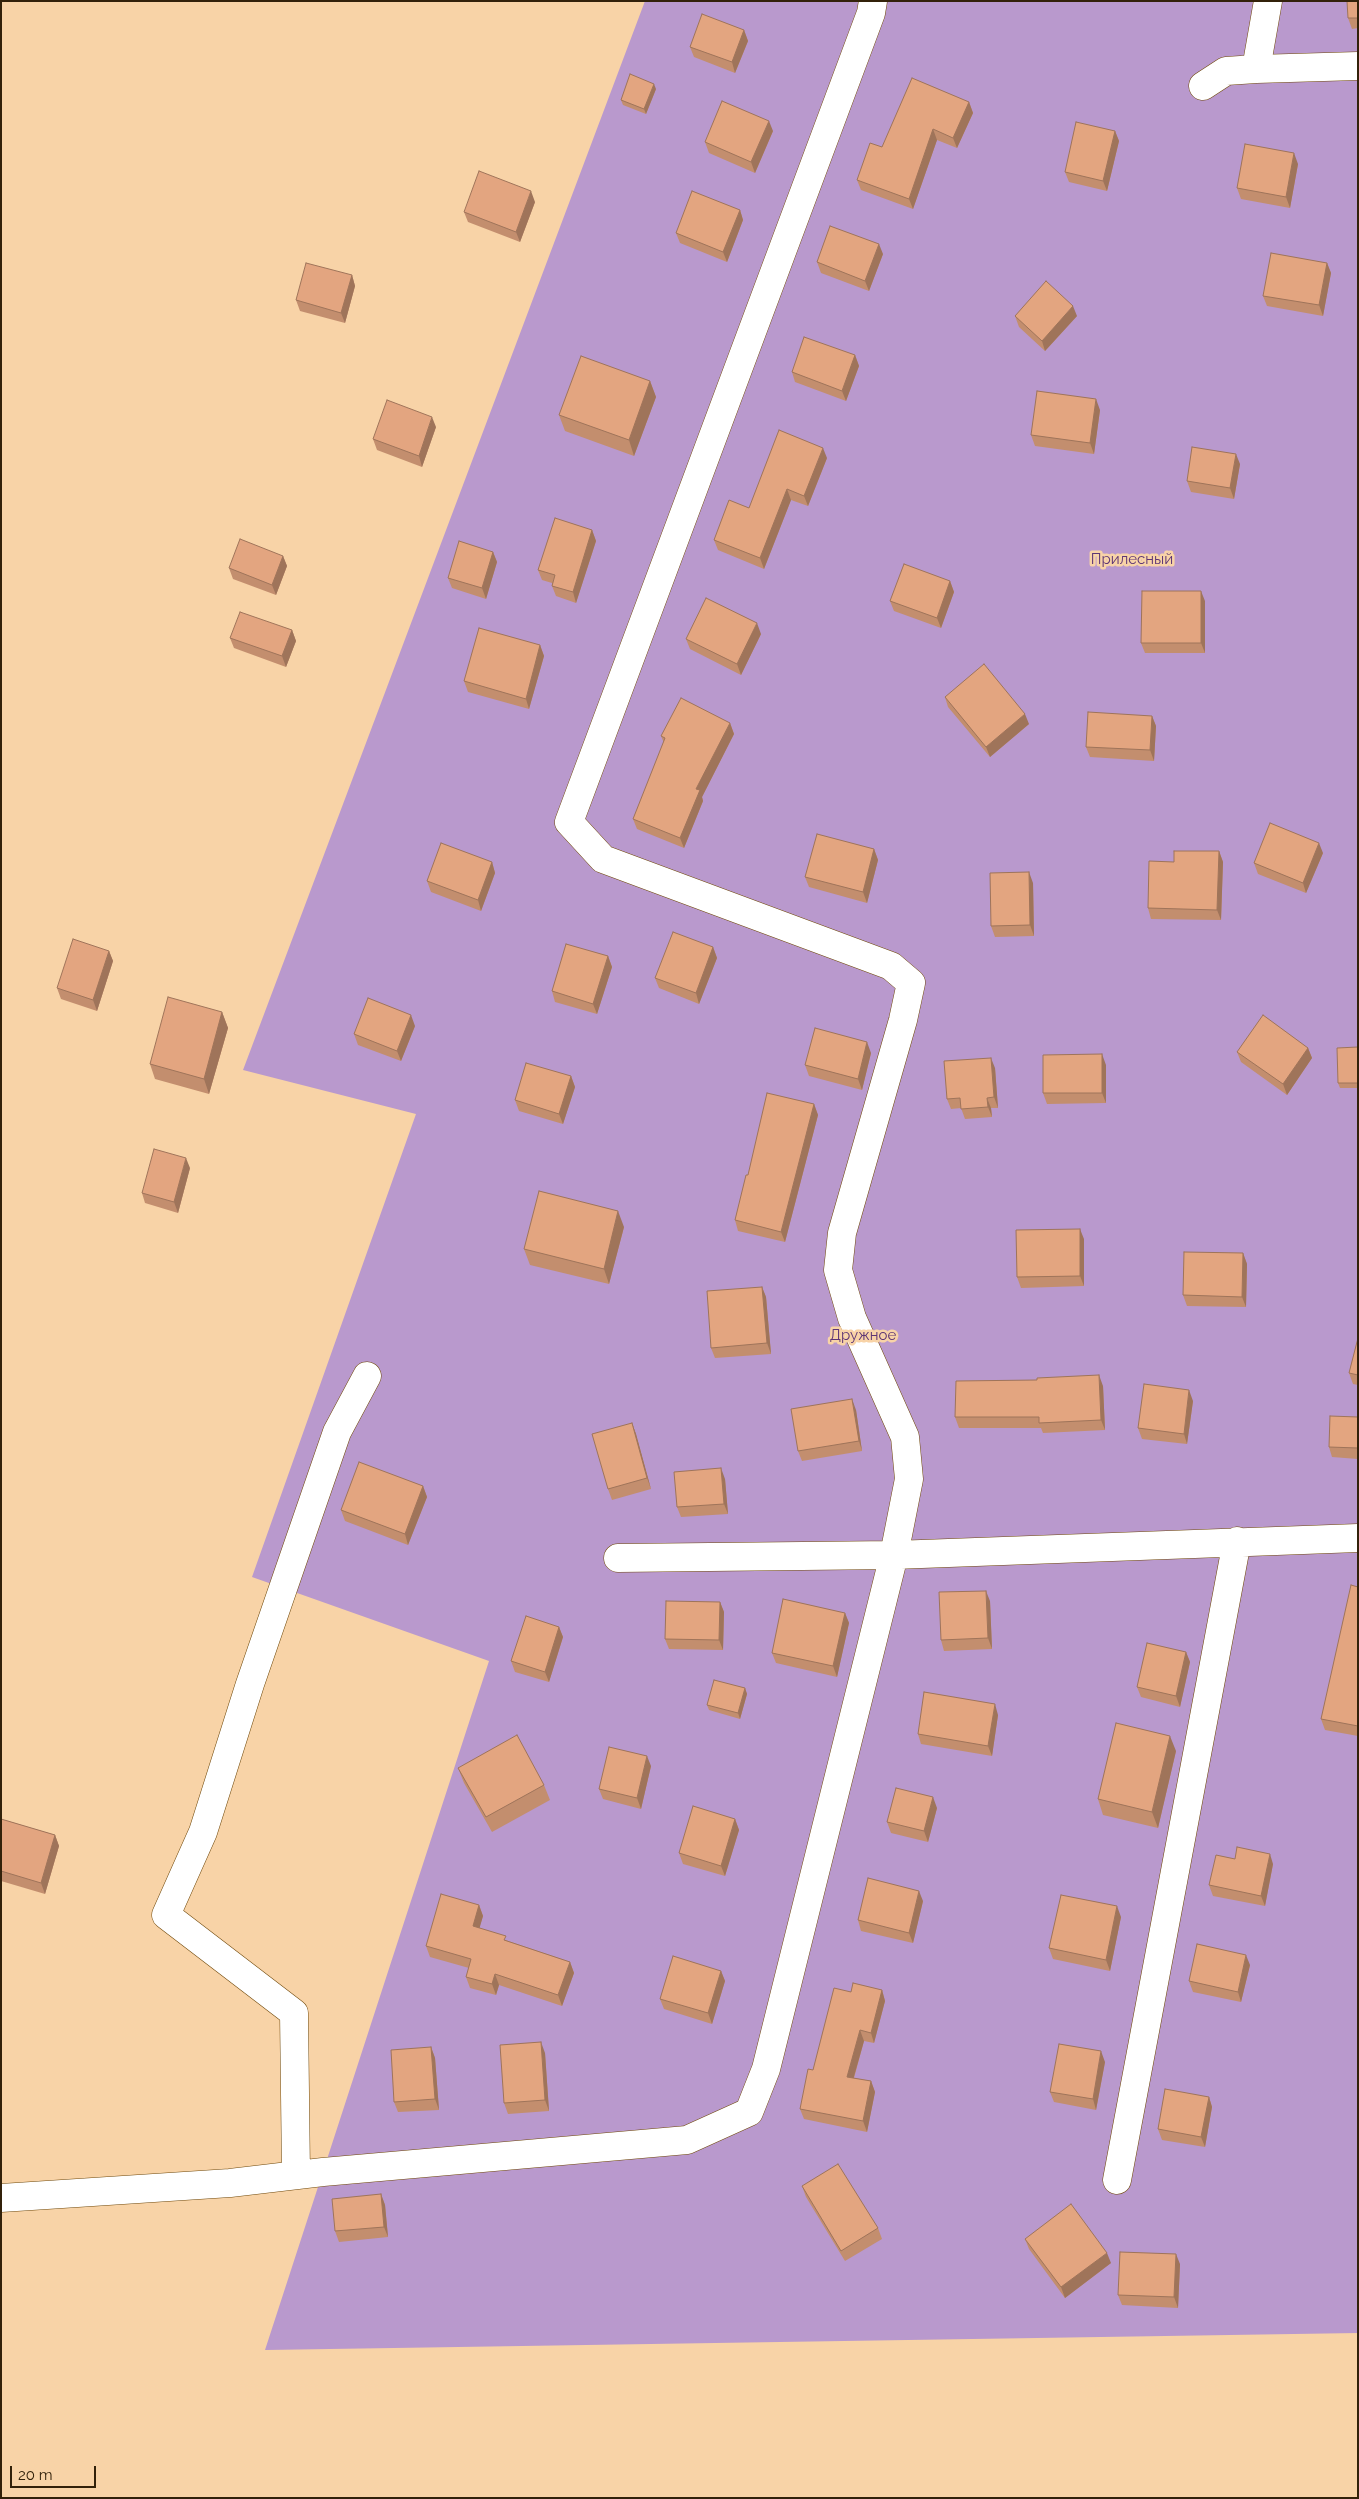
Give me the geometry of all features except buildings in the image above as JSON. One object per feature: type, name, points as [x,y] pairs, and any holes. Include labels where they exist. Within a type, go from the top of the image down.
[{"type":"street","points":[[1,2198],[230,2183],[296,2175],[687,2140],[749,2112],[766,2069],[894,1555],[909,1479],[905,1436],[852,1318],[838,1270],[842,1233],[903,1020],[911,983],[891,966],[603,859],[569,822],[874,1]]},
{"type":"street","points":[[1256,69],[1268,1]]},
{"type":"street","points":[[1203,86],[1226,71],[1358,66]]},
{"type":"street","points":[[296,2175],[294,2013],[166,1915],[203,1832],[250,1684],[337,1432],[367,1376]]},
{"type":"street","points":[[618,1558],[894,1555],[1358,1538]]},
{"type":"street","points":[[1117,2180],[1237,1541]]},
{"type":"green space","name":"Дружное","points":[[645,1],[1358,1],[1358,2333],[265,2350],[489,1661],[252,1577],[416,1114],[243,1070]]},
{"type":"park label","name":"Прилесный","points":[[1132,559]]}]
